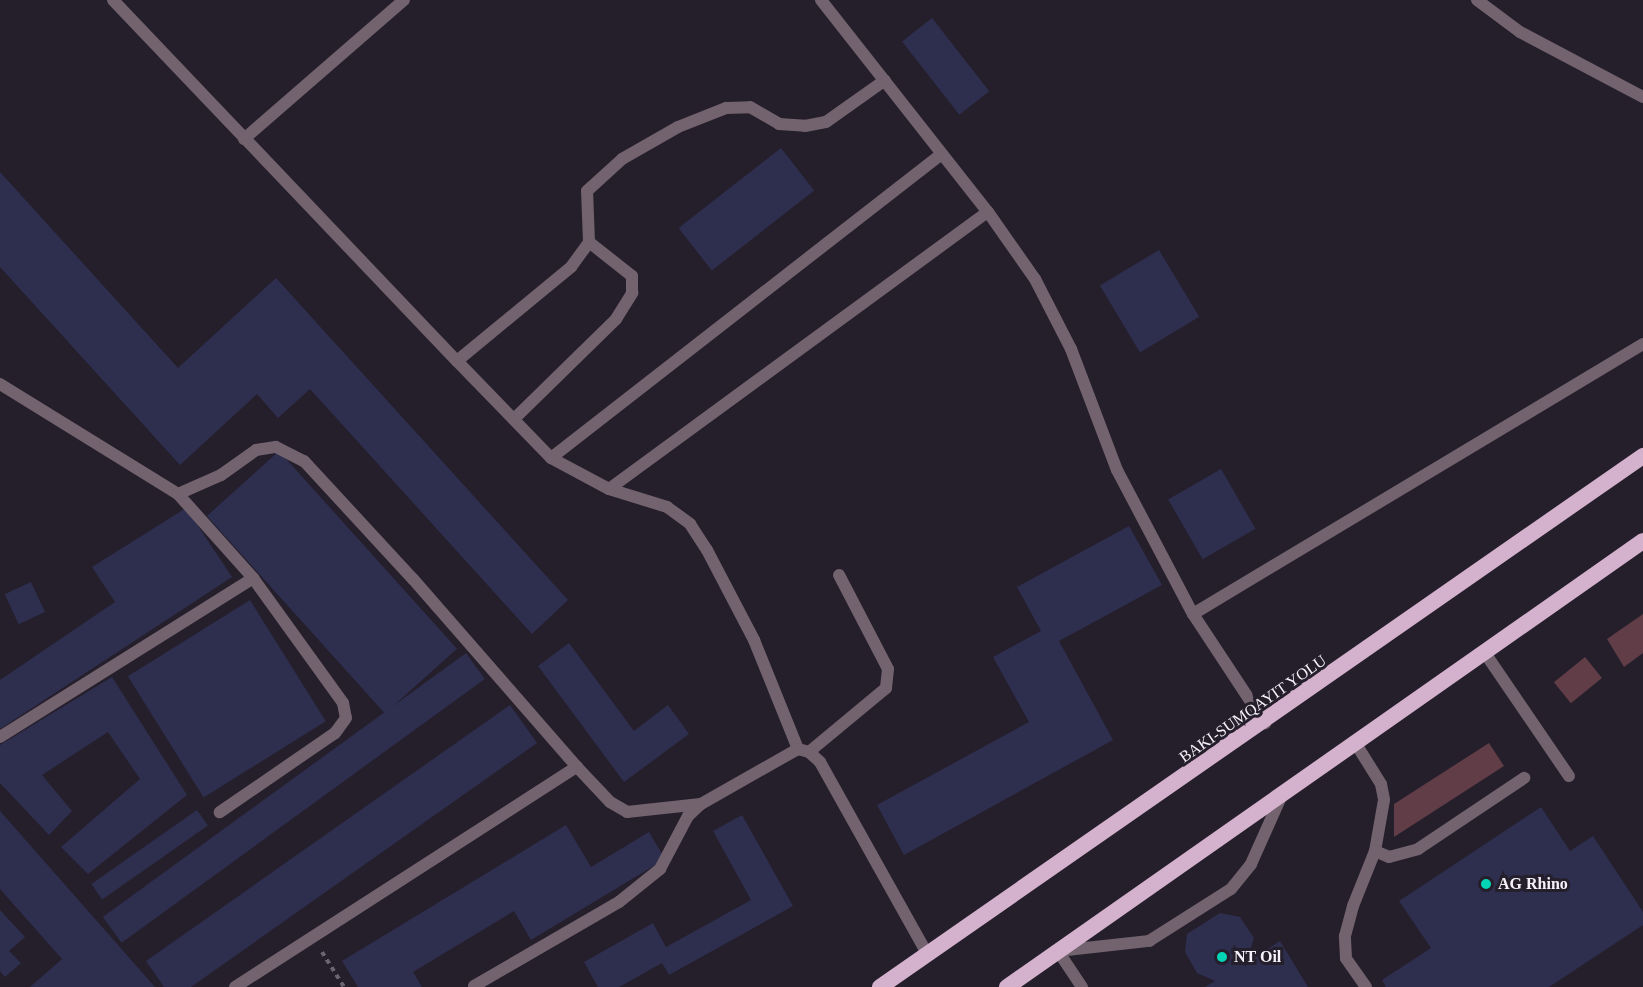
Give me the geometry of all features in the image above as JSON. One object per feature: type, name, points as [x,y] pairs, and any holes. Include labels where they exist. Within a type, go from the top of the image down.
[{"type":"highway","points":[[880,987],[1264,723],[1643,456]]},
{"type":"highway","points":[[1007,987],[1643,541]]},
{"type":"lane","points":[[113,0],[551,458],[609,489],[667,507],[690,524],[707,550],[754,640],[804,751],[820,762],[928,956]]},
{"type":"lane","points":[[244,139],[404,0]]},
{"type":"lane","points":[[821,0],[988,212],[1035,279],[1071,349],[1117,470],[1193,614],[1264,723]]},
{"type":"lane","points":[[1476,0],[1520,32],[1643,97]]},
{"type":"lane","points":[[457,361],[571,267],[589,242],[587,191],[622,159],[678,127],[726,108],[750,107],[779,124],[805,126],[826,122],[885,80]]},
{"type":"lane","points":[[551,458],[942,154]]},
{"type":"lane","points":[[609,489],[988,212]]},
{"type":"lane","points":[[514,419],[616,319],[632,293],[632,276],[589,242]]},
{"type":"lane","points":[[1193,614],[1643,344]]},
{"type":"lane","points":[[0,384],[178,494],[254,579],[343,703],[346,718],[335,733],[220,812]]},
{"type":"lane","points":[[178,494],[221,475],[256,450],[276,447],[304,461],[413,579],[577,768],[610,801],[627,812],[701,804]]},
{"type":"lane","points":[[474,986],[619,902],[660,869],[688,816],[701,804],[804,751],[886,688],[888,669],[839,575]]},
{"type":"lane","points":[[0,737],[254,579]]},
{"type":"lane","points":[[1485,653],[1569,776]]},
{"type":"lane","points":[[1356,744],[1381,784],[1384,800],[1375,851],[1353,906],[1345,936],[1346,958],[1366,987]]},
{"type":"lane","points":[[235,987],[577,768]]},
{"type":"lane","points":[[1375,851],[1398,857],[1418,849],[1524,778]]},
{"type":"lane","points":[[1082,987],[1058,951],[1149,941],[1231,889],[1251,864],[1281,797]]},
{"type":"path","points":[[312,936],[344,987]]},
{"type":"shaded area","points":[[1643,614],[1643,653],[1624,667],[1607,639]]},
{"type":"shaded area","points":[[1585,657],[1602,678],[1571,703],[1554,682]]},
{"type":"shaded area","points":[[1489,743],[1504,766],[1394,837],[1394,804]]},
{"type":"building","points":[[932,18],[989,91],[959,115],[902,41]]},
{"type":"building","points":[[781,148],[814,191],[712,271],[679,228]]},
{"type":"building","points":[[0,172],[178,368],[276,278],[568,600],[532,634],[310,389],[278,418],[257,394],[180,465],[0,267]]},
{"type":"building","points":[[1159,250],[1199,317],[1140,352],[1100,286]]},
{"type":"building","points":[[279,451],[457,649],[385,714],[207,516]]},
{"type":"building","points":[[1221,469],[1256,529],[1203,559],[1168,500]]},
{"type":"building","points":[[186,508],[232,577],[0,729],[0,680],[115,602],[92,567]]},
{"type":"building","points":[[1129,526],[1162,585],[1059,641],[1113,740],[904,855],[877,805],[1029,722],[993,657],[1041,631],[1017,587]]},
{"type":"building","points":[[31,582],[45,612],[19,624],[5,594]]},
{"type":"building","points":[[250,600],[326,721],[204,798],[128,676]]},
{"type":"building","points":[[569,643],[634,731],[668,705],[689,734],[624,782],[538,666]]},
{"type":"building","points":[[466,653],[485,679],[122,943],[103,917]]},
{"type":"building","points":[[112,677],[187,795],[88,874],[61,847],[140,779],[108,732],[42,775],[72,811],[49,835],[0,783],[0,745]]},
{"type":"building","points":[[510,705],[537,743],[191,987],[164,987],[146,961]]},
{"type":"building","points":[[1541,807],[1570,851],[1593,836],[1643,912],[1643,925],[1549,987],[1386,987],[1382,980],[1431,948],[1399,901]]},
{"type":"building","points":[[197,810],[208,826],[102,900],[91,884]]},
{"type":"building","points":[[0,811],[155,987],[30,987],[62,959],[0,889]]},
{"type":"building","points":[[742,815],[793,906],[669,975],[662,963],[619,987],[598,987],[584,962],[653,923],[666,947],[751,900],[713,831]]},
{"type":"building","points":[[566,825],[591,867],[649,832],[665,859],[531,940],[514,911],[413,972],[422,987],[358,987],[342,961]]},
{"type":"building","points":[[0,910],[25,937],[9,951],[21,963],[5,977],[0,971]]},
{"type":"building","points":[[1220,913],[1240,917],[1254,938],[1249,954],[1252,959],[1280,941],[1308,987],[1205,987],[1215,981],[1197,973],[1185,952],[1187,934]]},
{"type":"place","name":"AG Rhino","points":[[1486,884]]},
{"type":"place","name":"NT Oil","points":[[1222,957]]}]
